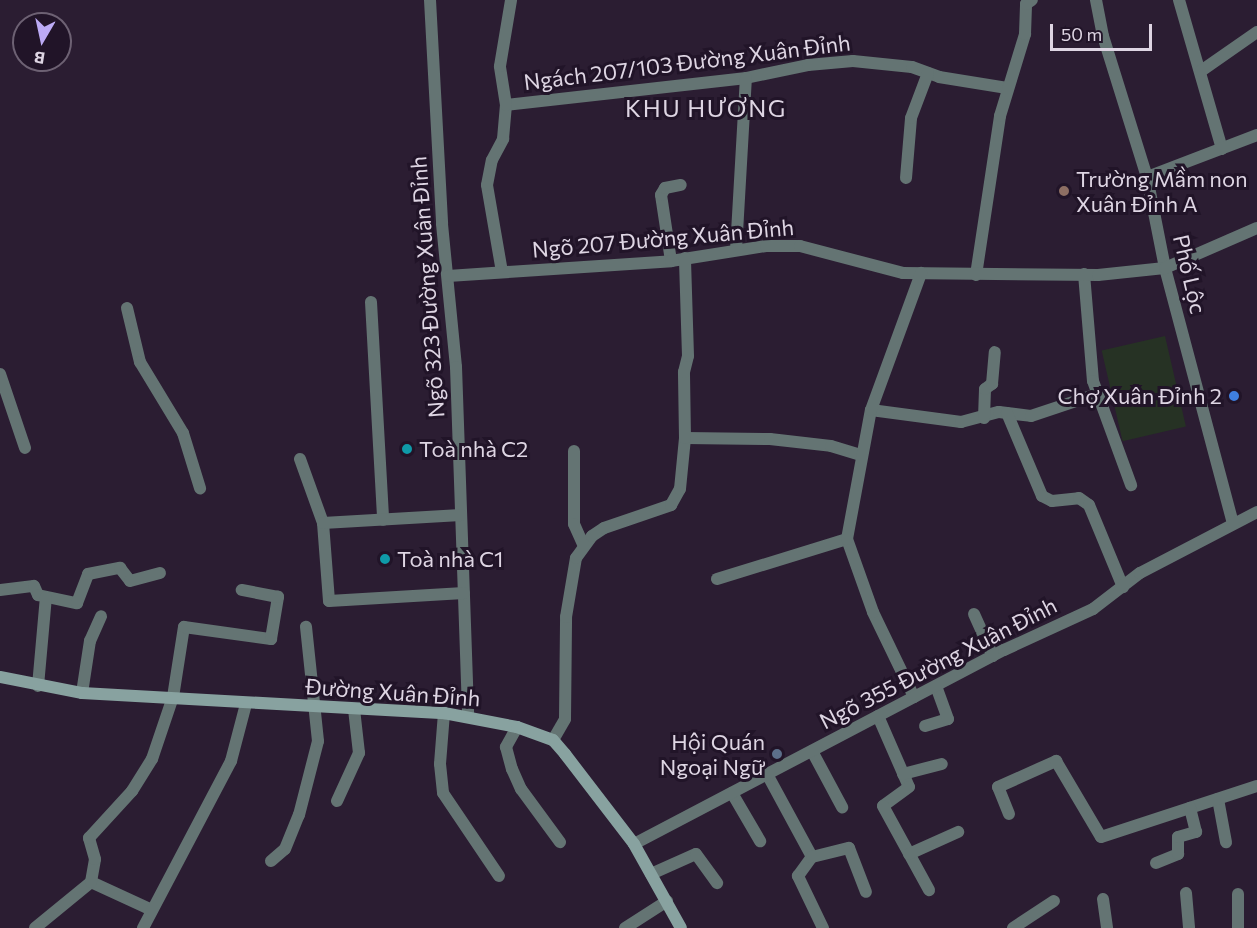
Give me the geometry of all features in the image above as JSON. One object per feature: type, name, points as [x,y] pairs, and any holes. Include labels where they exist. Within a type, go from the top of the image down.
[{"type":"street","name":"Ngõ 323 Đường Xuân Đỉnh","points":[[430,0],[461,515],[468,715]]},
{"type":"street","points":[[506,105],[500,66],[511,0]]},
{"type":"street","name":"Phố Lộc","points":[[1096,0],[1103,36],[1147,177],[1165,268],[1233,523]]},
{"type":"street","points":[[1179,0],[1222,149]]},
{"type":"street","points":[[976,275],[981,223],[1007,88],[1025,34],[1029,2]]},
{"type":"street","points":[[1201,70],[1257,32]]},
{"type":"street","name":"Ngách 207/103 Đường Xuân Đỉnh","points":[[502,272],[488,185],[492,160],[503,139],[506,105],[746,78],[808,65],[853,61],[912,67],[928,73],[1007,88]]},
{"type":"street","points":[[906,178],[910,118],[928,73]]},
{"type":"street","points":[[736,250],[746,78]]},
{"type":"street","points":[[1147,177],[1257,135]]},
{"type":"street","points":[[671,261],[661,195],[665,188],[681,185]]},
{"type":"street","name":"Ngõ 207 Đường Xuân Đỉnh","points":[[448,276],[671,261],[736,250],[800,246],[903,273],[1084,274],[1165,268],[1257,228]]},
{"type":"street","points":[[681,928],[634,844],[553,740],[565,719],[566,617],[571,572],[584,546],[604,528],[675,501],[681,481],[685,438],[684,372],[688,356],[685,258]]},
{"type":"street","points":[[914,697],[873,612],[847,539],[871,410],[921,273]]},
{"type":"street","points":[[1084,274],[1085,317],[1097,393],[1131,485]]},
{"type":"street","points":[[371,302],[382,520]]},
{"type":"street","points":[[127,308],[140,362],[183,433],[200,488]]},
{"type":"street","points":[[984,418],[985,389],[992,384],[995,352]]},
{"type":"street","points":[[0,374],[25,448]]},
{"type":"street","points":[[871,410],[961,422],[1007,413],[1030,416],[1097,393]]},
{"type":"street","points":[[1007,413],[1042,496],[1052,501],[1079,498],[1089,505],[1123,587]]},
{"type":"street","points":[[685,438],[770,439],[831,446],[861,455]]},
{"type":"street","points":[[574,451],[574,524],[584,546]]},
{"type":"street","points":[[300,459],[323,523],[329,601],[464,593]]},
{"type":"street","name":"Ngõ 355 Đường Xuân Đỉnh","points":[[634,844],[993,656],[1093,609],[1123,587],[1233,523],[1257,512]]},
{"type":"street","points":[[323,523],[461,515]]},
{"type":"street","points":[[717,579],[847,539]]},
{"type":"street","points":[[0,590],[34,586],[38,596],[77,603],[88,573],[120,568],[130,581],[160,573]]},
{"type":"street","points":[[35,928],[91,882],[94,859],[88,838],[132,791],[152,759],[173,698],[184,627],[271,639],[278,597],[242,590]]},
{"type":"street","points":[[38,686],[46,597]]},
{"type":"street","points":[[974,615],[993,656]]},
{"type":"street","points":[[82,693],[90,641],[101,616]]},
{"type":"street","points":[[271,861],[285,849],[299,815],[318,741],[306,627]]},
{"type":"street","name":"Đường Xuân Đỉnh","points":[[2,680],[82,693],[468,715],[517,727],[553,740]]},
{"type":"street","points":[[925,726],[948,719],[936,686]]},
{"type":"street","points":[[143,928],[231,761],[246,704]]},
{"type":"street","points":[[337,801],[359,753],[354,709]]},
{"type":"street","points":[[444,713],[440,764],[443,793],[499,876]]},
{"type":"street","points":[[878,716],[909,787],[883,806],[929,890]]},
{"type":"street","points":[[517,727],[506,747],[512,769],[521,789],[561,842]]},
{"type":"street","points":[[812,750],[842,807]]},
{"type":"street","points":[[1009,814],[998,787],[1056,761],[1101,837],[1257,786]]},
{"type":"street","points":[[903,774],[942,764]]},
{"type":"street","points":[[767,774],[812,857]]},
{"type":"street","points":[[732,793],[760,841]]},
{"type":"street","points":[[1218,799],[1226,842]]},
{"type":"street","points":[[1156,863],[1178,854],[1178,837],[1196,832],[1190,808]]},
{"type":"street","points":[[909,854],[958,832]]},
{"type":"street","points":[[823,928],[798,876],[812,857],[849,848],[866,892]]},
{"type":"street","points":[[651,874],[696,854],[717,883]]},
{"type":"street","points":[[91,882],[152,910]]},
{"type":"street","points":[[1186,893],[1189,928]]},
{"type":"street","points":[[1238,894],[1238,928]]},
{"type":"street","points":[[1103,898],[1107,928]]},
{"type":"street","points":[[625,928],[667,901]]},
{"type":"street","points":[[1013,928],[1054,901]]},
{"type":"green space","points":[[1165,336],[1186,427],[1123,441],[1102,351]]},
{"type":"place","name":"Trường Mầm non Xuân Đỉnh A","points":[[1064,191]]},
{"type":"place","name":"Chợ Xuân Đỉnh 2","points":[[1234,396]]},
{"type":"place","name":"Toà nhà C2","points":[[407,449]]},
{"type":"place","name":"Toà nhà C1","points":[[385,559]]},
{"type":"place","name":"Hội Quán Ngoại Ngữ","points":[[777,754]]},
{"type":"district","name":"KHU HƯƠNG","points":[[706,108]]}]
